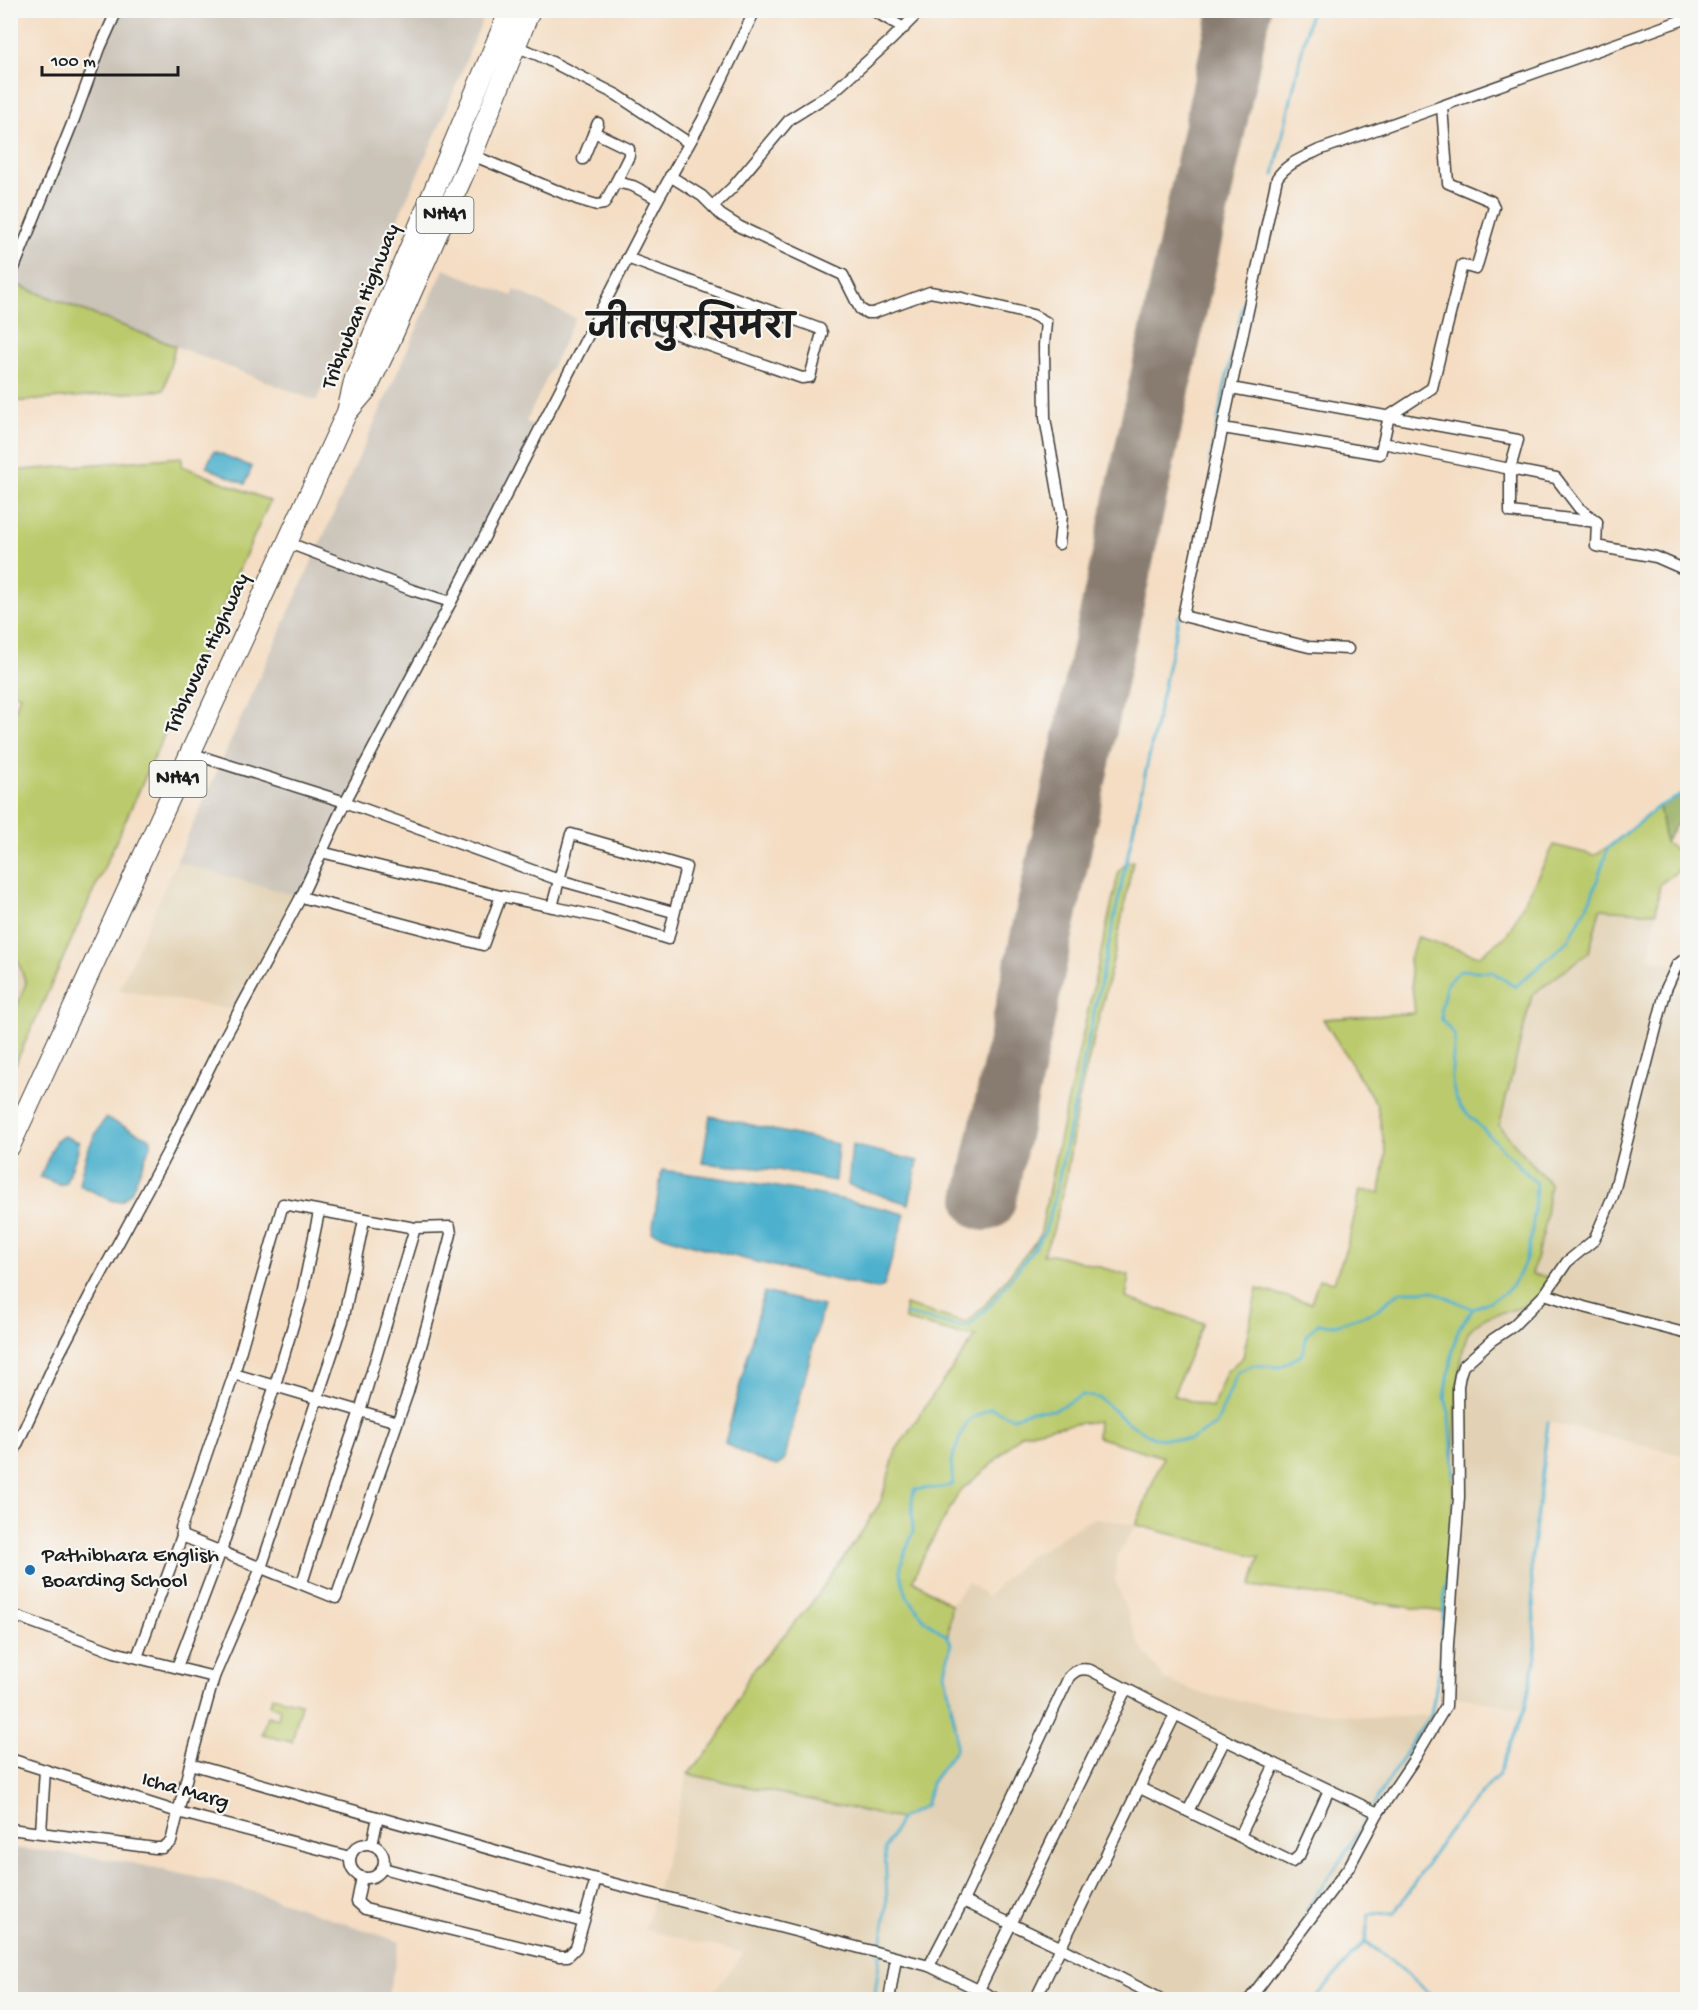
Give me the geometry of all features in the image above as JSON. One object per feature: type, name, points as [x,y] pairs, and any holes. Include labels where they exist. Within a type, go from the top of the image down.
[{"type":"highway","name":"Tribhuban Highway","points":[[347,412],[355,378],[510,10]]},
{"type":"highway","name":"Tribhuban Highway","points":[[347,412],[366,389],[472,156],[530,10]]},
{"type":"highway","name":"Tribhuvan Highway","points":[[10,1146],[347,412]]},
{"type":"street","points":[[10,278],[117,10]]},
{"type":"street","points":[[10,1460],[74,1325],[301,897],[345,802],[451,602],[627,258],[703,119],[755,10]]},
{"type":"street","points":[[872,10],[904,28]]},
{"type":"street","points":[[713,206],[732,188],[789,119],[833,92],[921,10]]},
{"type":"street","points":[[1348,650],[1309,647],[1184,616],[1277,178],[1283,169],[1319,150],[1688,18]]},
{"type":"street","points":[[517,47],[538,55],[617,95],[689,143]]},
{"type":"street","points":[[1223,428],[1380,454],[1389,416],[1432,388],[1462,266],[1476,269],[1494,207],[1491,201],[1448,183],[1442,107]]},
{"type":"street","points":[[472,156],[577,199],[597,205],[604,204],[629,156],[628,149],[596,128],[583,159]]},
{"type":"street","points":[[670,176],[702,196],[720,215],[740,227],[843,275],[860,309],[867,313],[873,313],[930,292],[1033,315],[1046,322],[1045,418],[1062,515],[1059,544]]},
{"type":"street","points":[[616,182],[633,186],[658,199]]},
{"type":"street","points":[[602,308],[802,378],[810,377],[822,333],[820,329],[627,258]]},
{"type":"street","points":[[1231,388],[1518,440],[1510,469],[1510,512],[1598,522]]},
{"type":"street","points":[[1383,443],[1556,478],[1579,508],[1598,522]]},
{"type":"street","points":[[1598,522],[1596,546],[1656,557],[1688,571]]},
{"type":"street","points":[[286,542],[412,590],[451,602]]},
{"type":"street","points":[[189,753],[345,802],[559,880],[673,912]]},
{"type":"street","points":[[321,852],[501,896],[552,907],[600,917],[668,939],[686,867],[571,834],[552,907]]},
{"type":"street","points":[[301,897],[483,945],[501,896]]},
{"type":"street","points":[[1249,2000],[1349,1867],[1377,1813],[1415,1758],[1446,1706],[1448,1644],[1459,1497],[1458,1386],[1460,1375],[1463,1366],[1492,1340],[1513,1326],[1545,1294],[1568,1262],[1594,1240],[1613,1197],[1666,989],[1677,965],[1688,956]]},
{"type":"street","points":[[137,1657],[182,1536],[181,1528],[234,1374],[283,1204],[415,1228],[450,1227],[451,1234],[429,1318],[398,1422],[336,1598],[182,1536]]},
{"type":"street","points":[[177,1667],[221,1551],[275,1385],[301,1299],[319,1212]]},
{"type":"street","points":[[10,1829],[162,1848],[167,1846],[173,1838],[214,1677],[261,1568],[343,1322],[364,1220]]},
{"type":"street","points":[[302,1583],[360,1411],[415,1228]]},
{"type":"street","points":[[1545,1294],[1584,1308],[1688,1334]]},
{"type":"street","points":[[234,1374],[398,1422]]},
{"type":"street","points":[[10,1614],[114,1652],[214,1677]]},
{"type":"street","points":[[929,1966],[963,1901],[1069,1677],[1080,1668],[1090,1670],[1225,1740],[1377,1813]]},
{"type":"street","points":[[976,1994],[1126,1689]]},
{"type":"street","points":[[1035,2000],[1175,1715]]},
{"type":"street","points":[[1188,1811],[1225,1740]]},
{"type":"street","name":"Icha Marg","points":[[10,1759],[178,1812],[351,1857]]},
{"type":"street","points":[[190,1764],[596,1879],[929,1966],[976,1994],[999,2000]]},
{"type":"street","points":[[1240,1836],[1275,1764]]},
{"type":"street","points":[[41,1832],[45,1770]]},
{"type":"street","points":[[1140,1788],[1292,1862],[1299,1856],[1329,1790]]},
{"type":"street","points":[[372,1845],[378,1817]]},
{"type":"street","points":[[361,1845],[372,1845],[381,1851],[383,1868],[374,1876],[362,1877],[352,1869],[352,1852],[361,1845]]},
{"type":"street","points":[[383,1868],[583,1922]]},
{"type":"street","points":[[362,1877],[357,1902],[365,1909],[559,1956],[568,1956],[576,1948],[596,1879]]},
{"type":"street","points":[[963,1901],[1060,1947],[1159,1998],[1158,2000]]},
{"type":"street","points":[[889,2000],[896,1958]]},
{"type":"shaded area","points":[[117,11],[486,11],[442,120],[316,401],[11,282]]},
{"type":"shaded area","points":[[444,269],[512,296],[515,290],[575,318],[526,422],[540,428],[301,897],[176,862]]},
{"type":"shaded area","points":[[176,862],[301,897],[240,1011],[119,990]]},
{"type":"shaded area","points":[[1600,909],[1656,913],[1649,958],[1677,965],[1666,989],[1687,995],[1687,1456],[1549,1422],[1531,1565],[1536,1656],[1525,1709],[1446,1695],[1456,1393],[1468,1331],[1487,1315],[1532,1303],[1558,1279],[1532,1275],[1544,1230],[1549,1184],[1499,1126],[1532,995],[1588,952]]},
{"type":"shaded area","points":[[11,955],[16,956],[26,983],[11,1022]]},
{"type":"shaded area","points":[[1096,1518],[1136,1525],[1116,1557],[1115,1580],[1139,1644],[1165,1680],[1206,1695],[1293,1710],[1376,1718],[1431,1715],[1439,1718],[1349,1867],[1249,1999],[708,1999],[744,1953],[644,1930],[661,1879],[688,1774],[900,1819],[926,1805],[931,1783],[956,1749],[956,1725],[945,1673],[951,1644],[948,1637],[951,1605],[968,1582],[987,1597],[1028,1557],[1052,1544],[1069,1531]]},
{"type":"shaded area","points":[[10,1848],[58,1852],[132,1863],[240,1887],[400,1942],[387,1999],[11,1999]]},
{"type":"green space","points":[[10,282],[175,346],[164,390],[11,402]]},
{"type":"green space","points":[[182,457],[182,466],[270,501],[14,1067],[11,1066],[11,1022],[26,983],[16,956],[10,955],[10,724],[20,695],[10,691],[11,471]]},
{"type":"green space","points":[[1687,792],[1687,809],[1665,842],[1659,806]]},
{"type":"green space","points":[[1659,806],[1665,842],[1687,859],[1688,864],[1660,884],[1656,913],[1600,909],[1589,952],[1532,995],[1499,1126],[1550,1184],[1544,1230],[1532,1274],[1559,1279],[1531,1303],[1490,1316],[1476,1324],[1470,1330],[1464,1347],[1456,1418],[1450,1613],[1251,1586],[1260,1557],[1136,1525],[1163,1457],[1097,1437],[1098,1421],[1053,1427],[1021,1434],[989,1467],[960,1491],[925,1553],[913,1580],[951,1605],[948,1636],[951,1643],[945,1673],[956,1725],[956,1749],[931,1783],[926,1805],[900,1819],[688,1774],[716,1743],[750,1674],[811,1604],[863,1530],[881,1501],[896,1450],[976,1336],[962,1335],[905,1320],[905,1305],[966,1323],[985,1305],[1040,1236],[1119,871],[1126,863],[1133,861],[1116,948],[1078,1103],[1066,1178],[1053,1231],[1043,1255],[1053,1254],[1129,1275],[1126,1298],[1203,1323],[1173,1395],[1212,1408],[1226,1372],[1243,1357],[1257,1289],[1311,1303],[1319,1279],[1334,1282],[1349,1240],[1360,1190],[1380,1193],[1386,1153],[1377,1105],[1323,1019],[1415,1013],[1409,959],[1418,937],[1479,956],[1507,935],[1554,845],[1594,855],[1608,847]]},
{"type":"green space","points":[[272,1696],[301,1703],[292,1742],[262,1735],[267,1716],[278,1719],[280,1708],[270,1705]]},
{"type":"water","points":[[214,451],[252,467],[245,484],[206,467]]},
{"type":"water","points":[[710,1116],[838,1144],[835,1181],[778,1170],[702,1163]]},
{"type":"water","points":[[106,1118],[151,1139],[131,1192],[122,1201],[113,1201],[79,1185],[88,1150]]},
{"type":"water","points":[[64,1136],[79,1142],[77,1154],[65,1184],[58,1184],[40,1177],[56,1140]]},
{"type":"water","points":[[852,1145],[918,1161],[909,1204],[848,1185]]},
{"type":"water","points":[[662,1170],[784,1188],[905,1214],[884,1286],[877,1289],[735,1257],[652,1232]]},
{"type":"water","points":[[764,1292],[823,1306],[784,1461],[777,1466],[755,1459],[725,1443]]},
{"type":"waterway","points":[[1274,175],[1311,10]]},
{"type":"waterway","points":[[1210,462],[1248,284]]},
{"type":"waterway","points":[[906,1314],[960,1327],[969,1326],[990,1305],[1045,1232],[1053,1205],[1179,616]]},
{"type":"waterway","points":[[874,2000],[887,1903],[885,1849],[900,1819],[926,1805],[931,1783],[956,1749],[956,1732],[945,1673],[951,1643],[948,1637],[925,1620],[907,1596],[900,1572],[913,1532],[914,1490],[953,1484],[951,1462],[962,1432],[969,1420],[991,1408],[1013,1418],[1030,1411],[1055,1410],[1082,1395],[1099,1398],[1127,1422],[1154,1438],[1190,1440],[1216,1425],[1238,1372],[1253,1365],[1280,1367],[1303,1354],[1307,1334],[1318,1324],[1335,1325],[1374,1312],[1401,1291],[1432,1291],[1473,1309],[1507,1291],[1516,1280],[1527,1254],[1533,1226],[1536,1183],[1460,1106],[1456,1098],[1452,1081],[1455,1036],[1442,1020],[1441,1007],[1447,983],[1460,970],[1493,972],[1515,987],[1569,940],[1591,898],[1608,848],[1659,806],[1688,792]]},
{"type":"waterway","points":[[1454,1477],[1450,1417],[1445,1398],[1453,1348],[1459,1328],[1473,1309]]},
{"type":"waterway","points":[[1314,2000],[1365,1941],[1369,1914],[1395,1913],[1446,1834],[1498,1775],[1525,1709],[1536,1656],[1531,1565],[1548,1422]]},
{"type":"waterway","points":[[1373,1806],[1416,1735],[1431,1715],[1440,1667],[1451,1537]]},
{"type":"waterway","points":[[1306,1910],[1348,1849],[1370,1812]]},
{"type":"waterway","points":[[1365,1941],[1436,2000]]},
{"type":"runway","points":[[985,1200],[1240,10]]},
{"type":"place","name":"Pathibhara English Boarding School","points":[[30,1570]]},
{"type":"district","name":"जीतपुरसिमरा","points":[[691,331]]}]
